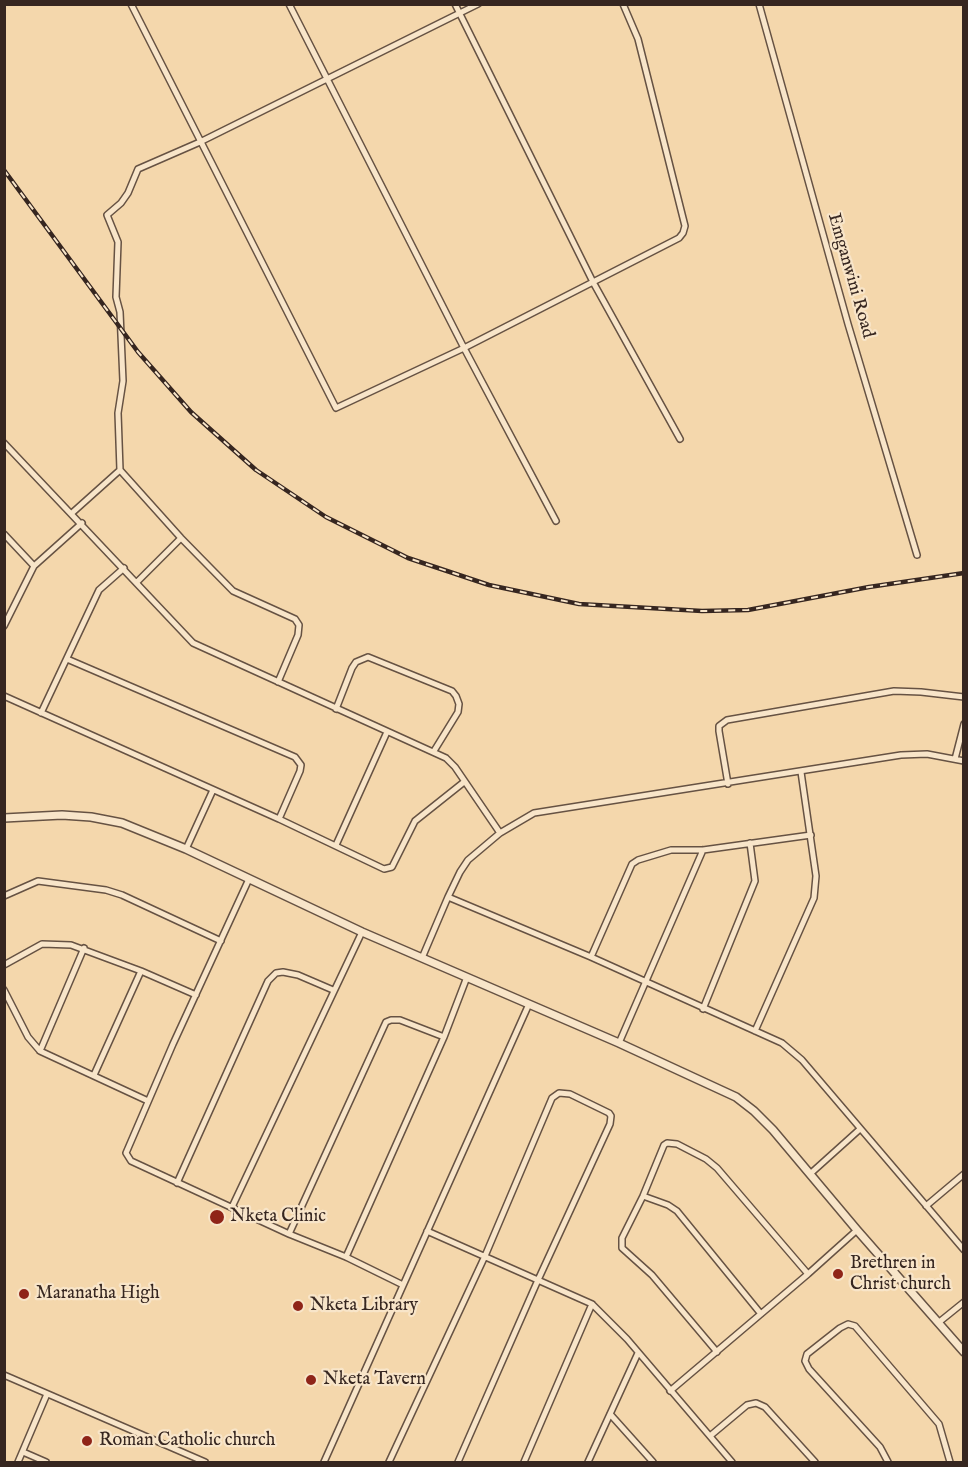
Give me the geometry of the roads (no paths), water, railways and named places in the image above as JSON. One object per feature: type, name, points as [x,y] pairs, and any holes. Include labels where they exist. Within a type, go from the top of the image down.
[{"type":"street","points":[[131,4],[336,408],[464,348],[679,238],[683,233],[685,226],[638,39],[623,4]]},
{"type":"street","points":[[289,4],[464,348],[556,521]]},
{"type":"street","points":[[455,4],[593,282],[680,439]]},
{"type":"street","points":[[278,682],[298,635],[299,625],[295,619],[233,591],[181,538],[120,470],[118,413],[123,381],[121,321],[116,297],[118,242],[107,213],[121,203],[138,169],[200,142],[478,4]]},
{"type":"street","name":"Emganwini Road","points":[[759,4],[848,324],[916,555]]},
{"type":"street","points":[[4,442],[193,643],[446,758],[500,833]]},
{"type":"street","points":[[72,513],[120,470]]},
{"type":"street","points":[[4,626],[34,566],[82,523]]},
{"type":"street","points":[[4,534],[34,566]]},
{"type":"street","points":[[137,582],[181,538]]},
{"type":"street","points":[[41,713],[99,590],[124,568]]},
{"type":"street","points":[[336,709],[356,662],[368,657],[381,660],[452,691],[456,696],[459,704],[458,712],[434,751]]},
{"type":"street","points":[[67,659],[295,757],[301,765],[300,771],[279,819]]},
{"type":"street","points":[[728,784],[719,731],[719,726],[727,720],[894,691],[963,698]]},
{"type":"street","points":[[4,696],[279,819],[384,869],[391,868],[415,821],[465,782]]},
{"type":"street","points":[[955,759],[963,724]]},
{"type":"street","points":[[336,845],[387,732]]},
{"type":"street","points":[[422,958],[448,897],[468,860],[500,833],[534,813],[912,754],[927,754],[963,761]]},
{"type":"street","points":[[755,1031],[814,898],[816,876],[801,772]]},
{"type":"street","points":[[186,849],[213,790]]},
{"type":"street","points":[[4,818],[91,817],[122,824],[186,849],[362,932],[619,1043],[746,1104],[765,1121],[856,1230],[963,1352]]},
{"type":"street","points":[[591,957],[632,864],[638,860],[671,850],[703,850],[811,834]]},
{"type":"street","points":[[703,1009],[755,881],[750,843]]},
{"type":"street","points":[[619,1043],[703,850]]},
{"type":"street","points":[[249,879],[126,1153],[131,1161],[177,1183],[346,1257],[403,1285]]},
{"type":"street","points":[[4,896],[38,881],[106,890],[221,940]]},
{"type":"street","points":[[448,897],[591,957],[782,1043],[802,1060],[963,1250]]},
{"type":"street","points":[[232,1207],[362,932]]},
{"type":"street","points":[[4,965],[42,944],[60,943],[84,948],[196,995]]},
{"type":"street","points":[[40,1051],[84,948]]},
{"type":"street","points":[[94,1075],[141,971]]},
{"type":"street","points":[[177,1183],[268,981],[276,973],[283,972],[298,975],[333,990]]},
{"type":"street","points":[[346,1257],[444,1037],[467,977]]},
{"type":"street","points":[[4,990],[28,1037],[40,1051],[148,1101]]},
{"type":"street","points":[[324,1462],[529,1004]]},
{"type":"street","points":[[289,1234],[386,1022],[400,1020],[444,1037]]},
{"type":"street","points":[[389,1462],[484,1256],[552,1098],[559,1093],[570,1094],[605,1111],[611,1116],[611,1120],[458,1462]]},
{"type":"street","points":[[810,1174],[860,1129]]},
{"type":"street","points":[[717,1352],[648,1271],[622,1248],[622,1238],[664,1146],[668,1143],[677,1144],[706,1159],[717,1168],[808,1274]]},
{"type":"street","points":[[926,1206],[963,1174]]},
{"type":"street","points":[[643,1196],[668,1205],[677,1211],[761,1314]]},
{"type":"street","points":[[670,1391],[808,1274],[856,1230]]},
{"type":"street","points":[[428,1231],[592,1304],[638,1353],[732,1462]]},
{"type":"street","points":[[938,1323],[963,1302]]},
{"type":"street","points":[[524,1462],[592,1304]]},
{"type":"street","points":[[888,1462],[880,1447],[809,1369],[805,1361],[807,1354],[848,1324],[855,1326],[939,1424],[950,1462]]},
{"type":"street","points":[[588,1462],[638,1353]]},
{"type":"street","points":[[4,1375],[205,1462]]},
{"type":"street","points":[[18,1462],[47,1394]]},
{"type":"street","points":[[710,1436],[747,1405],[756,1403],[765,1407],[814,1462]]},
{"type":"street","points":[[610,1414],[653,1462]]},
{"type":"street","points":[[23,1452],[46,1462]]},
{"type":"railway","points":[[4,170],[138,352],[191,412],[256,470],[326,517],[408,558],[489,585],[579,604],[702,611],[748,610],[869,587],[964,573]]},
{"type":"place","name":"Nketa Clinic","points":[[217,1217]]},
{"type":"place","name":"Brethren in Christ church","points":[[838,1274]]},
{"type":"place","name":"Maranatha High","points":[[24,1294]]},
{"type":"place","name":"Nketa Library","points":[[298,1306]]},
{"type":"place","name":"Nketa Tavern","points":[[311,1380]]},
{"type":"place","name":"Roman Catholic church","points":[[87,1441]]}]
